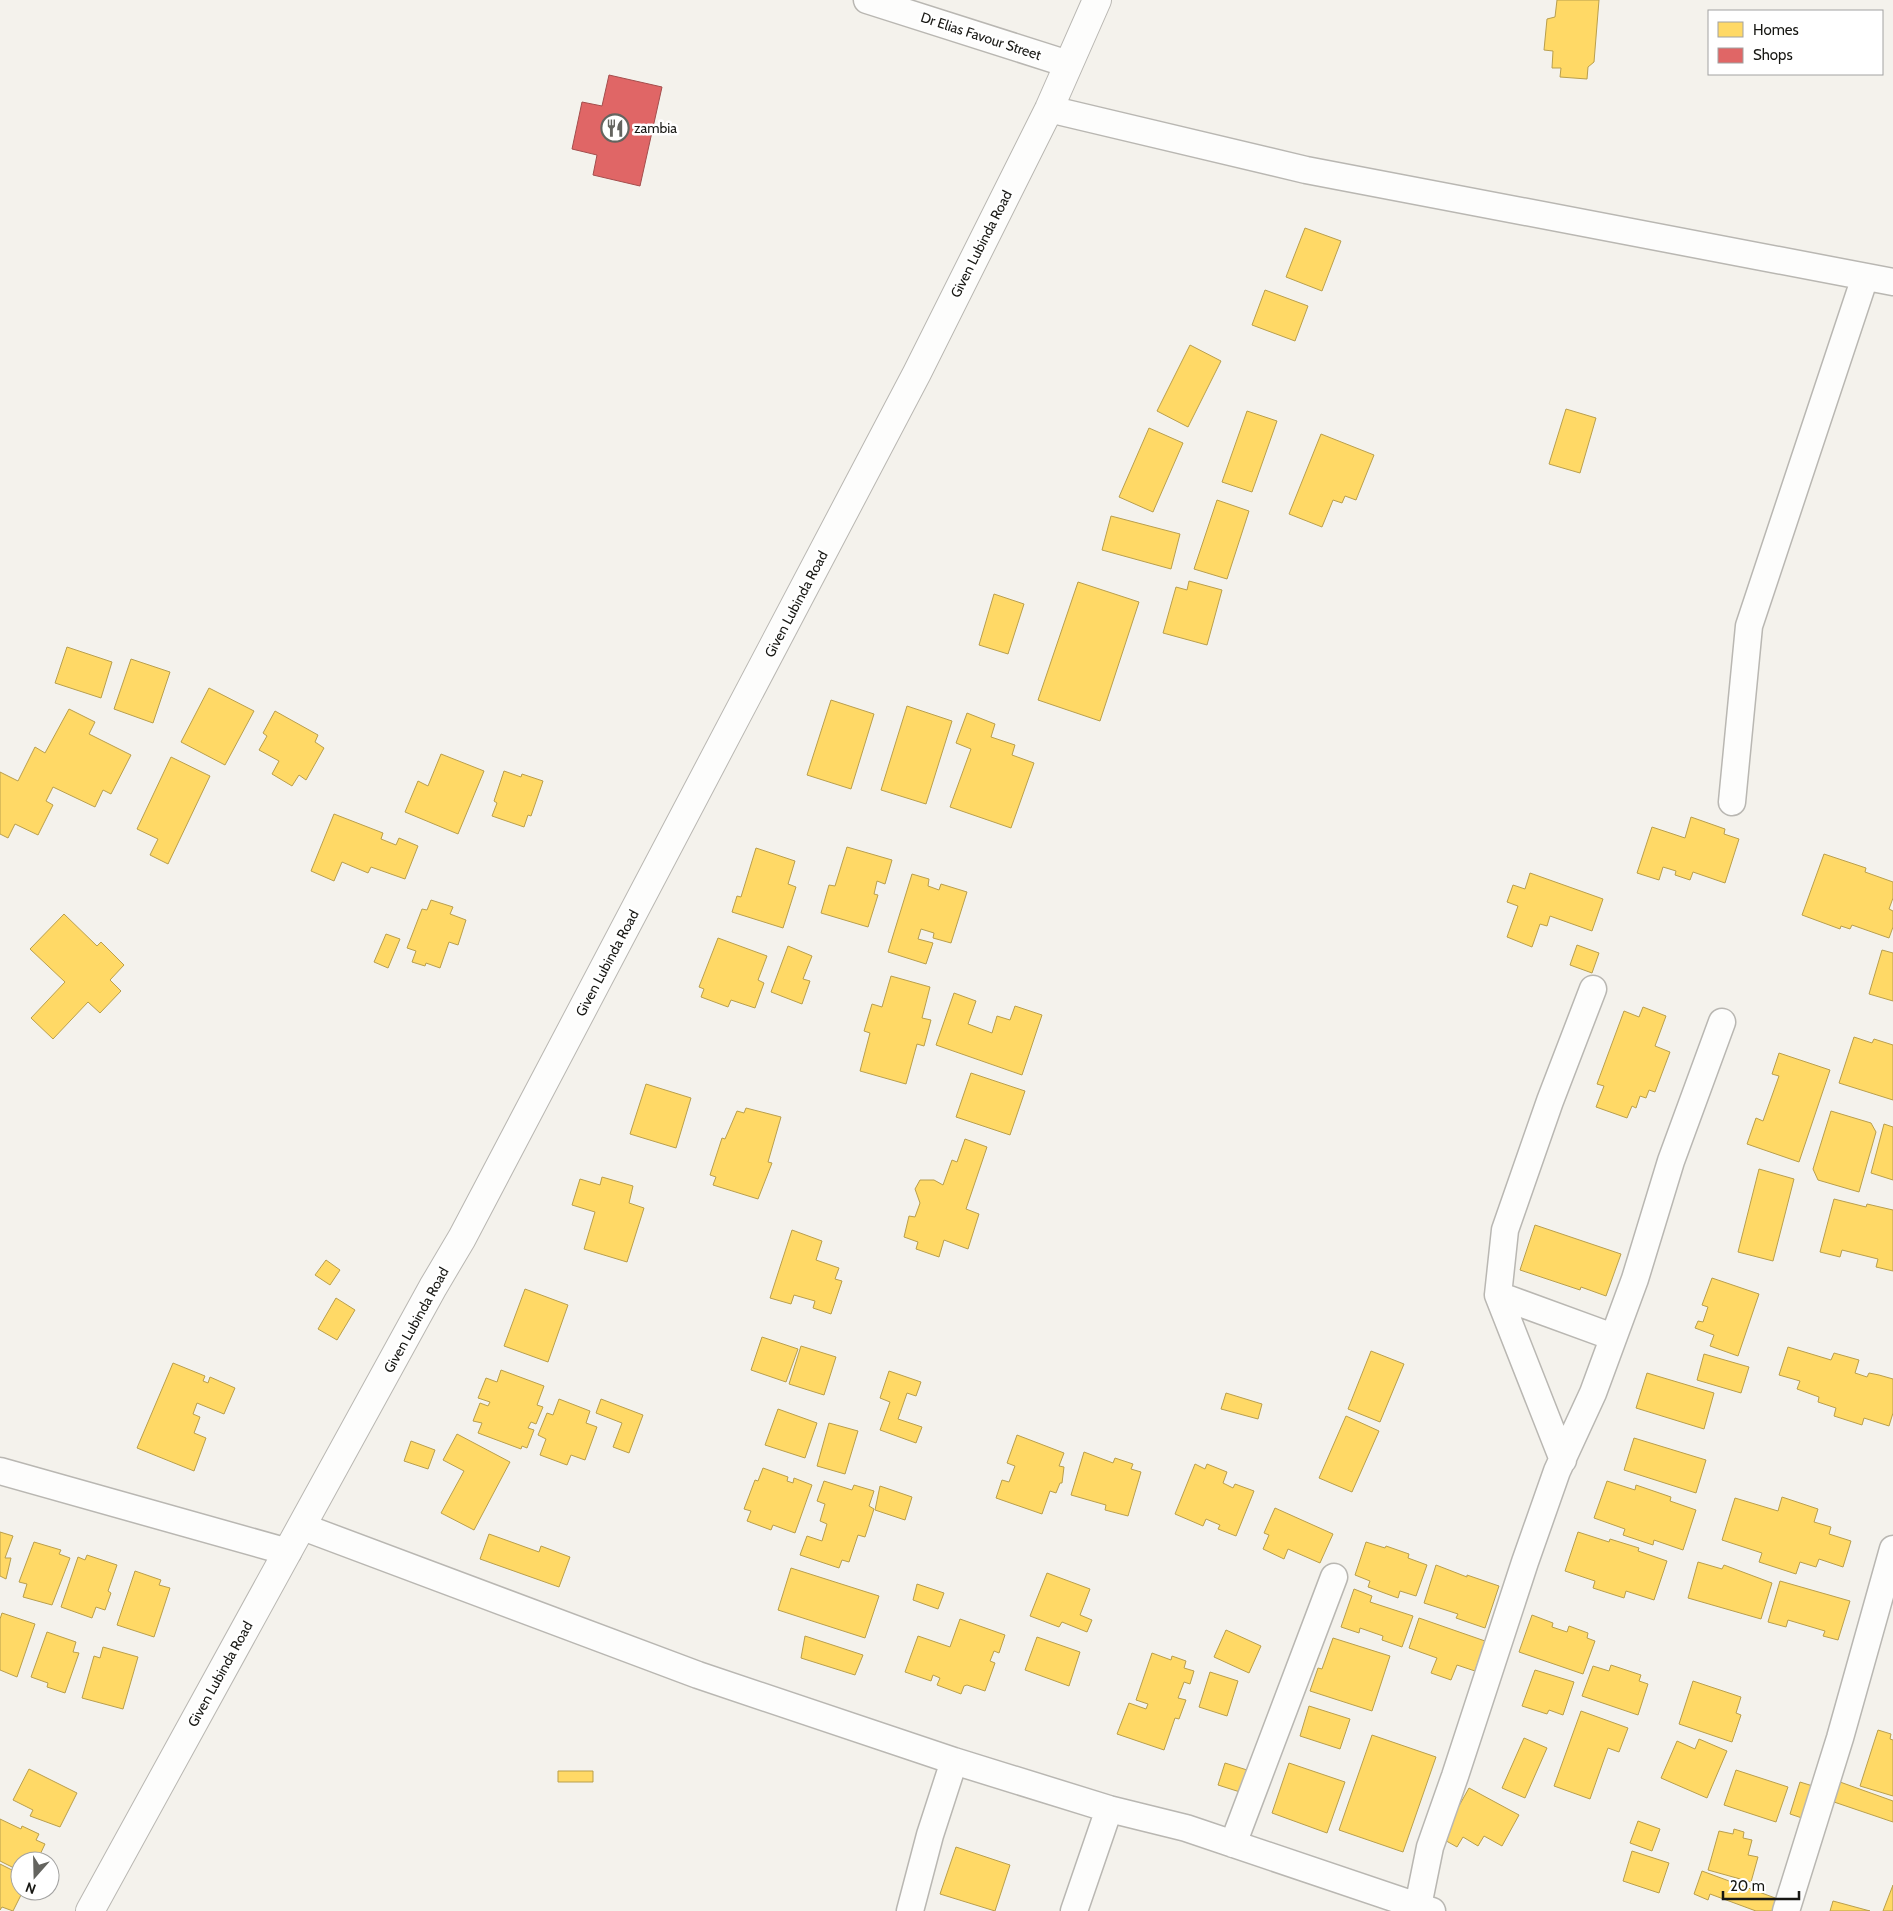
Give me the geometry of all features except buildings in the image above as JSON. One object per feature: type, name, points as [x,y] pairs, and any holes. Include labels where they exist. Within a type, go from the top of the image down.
[{"type":"street","name":"Dr Elias Favour Street","points":[[866,0],[1068,64]]},
{"type":"street","name":"Given Lubinda Road","points":[[90,1911],[433,1287],[462,1238],[701,786],[917,373],[1049,109],[1097,0]]},
{"type":"street","points":[[1049,109],[1306,170],[1893,282]]},
{"type":"street","points":[[1732,802],[1749,626],[1865,277]]},
{"type":"street","points":[[1562,1460],[1498,1295],[1505,1230],[1550,1100],[1593,989]]},
{"type":"street","points":[[302,1527],[652,1659],[954,1761],[1109,1809],[1186,1828],[1425,1909],[1430,1847],[1525,1562],[1562,1460],[1593,1393],[1614,1337],[1648,1240],[1671,1161],[1722,1022]]},
{"type":"street","points":[[1498,1295],[1614,1337]]},
{"type":"street","points":[[0,1470],[288,1552]]},
{"type":"street","points":[[1786,1911],[1840,1738],[1893,1549]]},
{"type":"street","points":[[1233,1844],[1334,1577]]},
{"type":"street","points":[[910,1911],[930,1836],[954,1761]]},
{"type":"street","points":[[1074,1911],[1109,1809]]},
{"type":"place","name":"zambia","points":[[615,128]]}]
